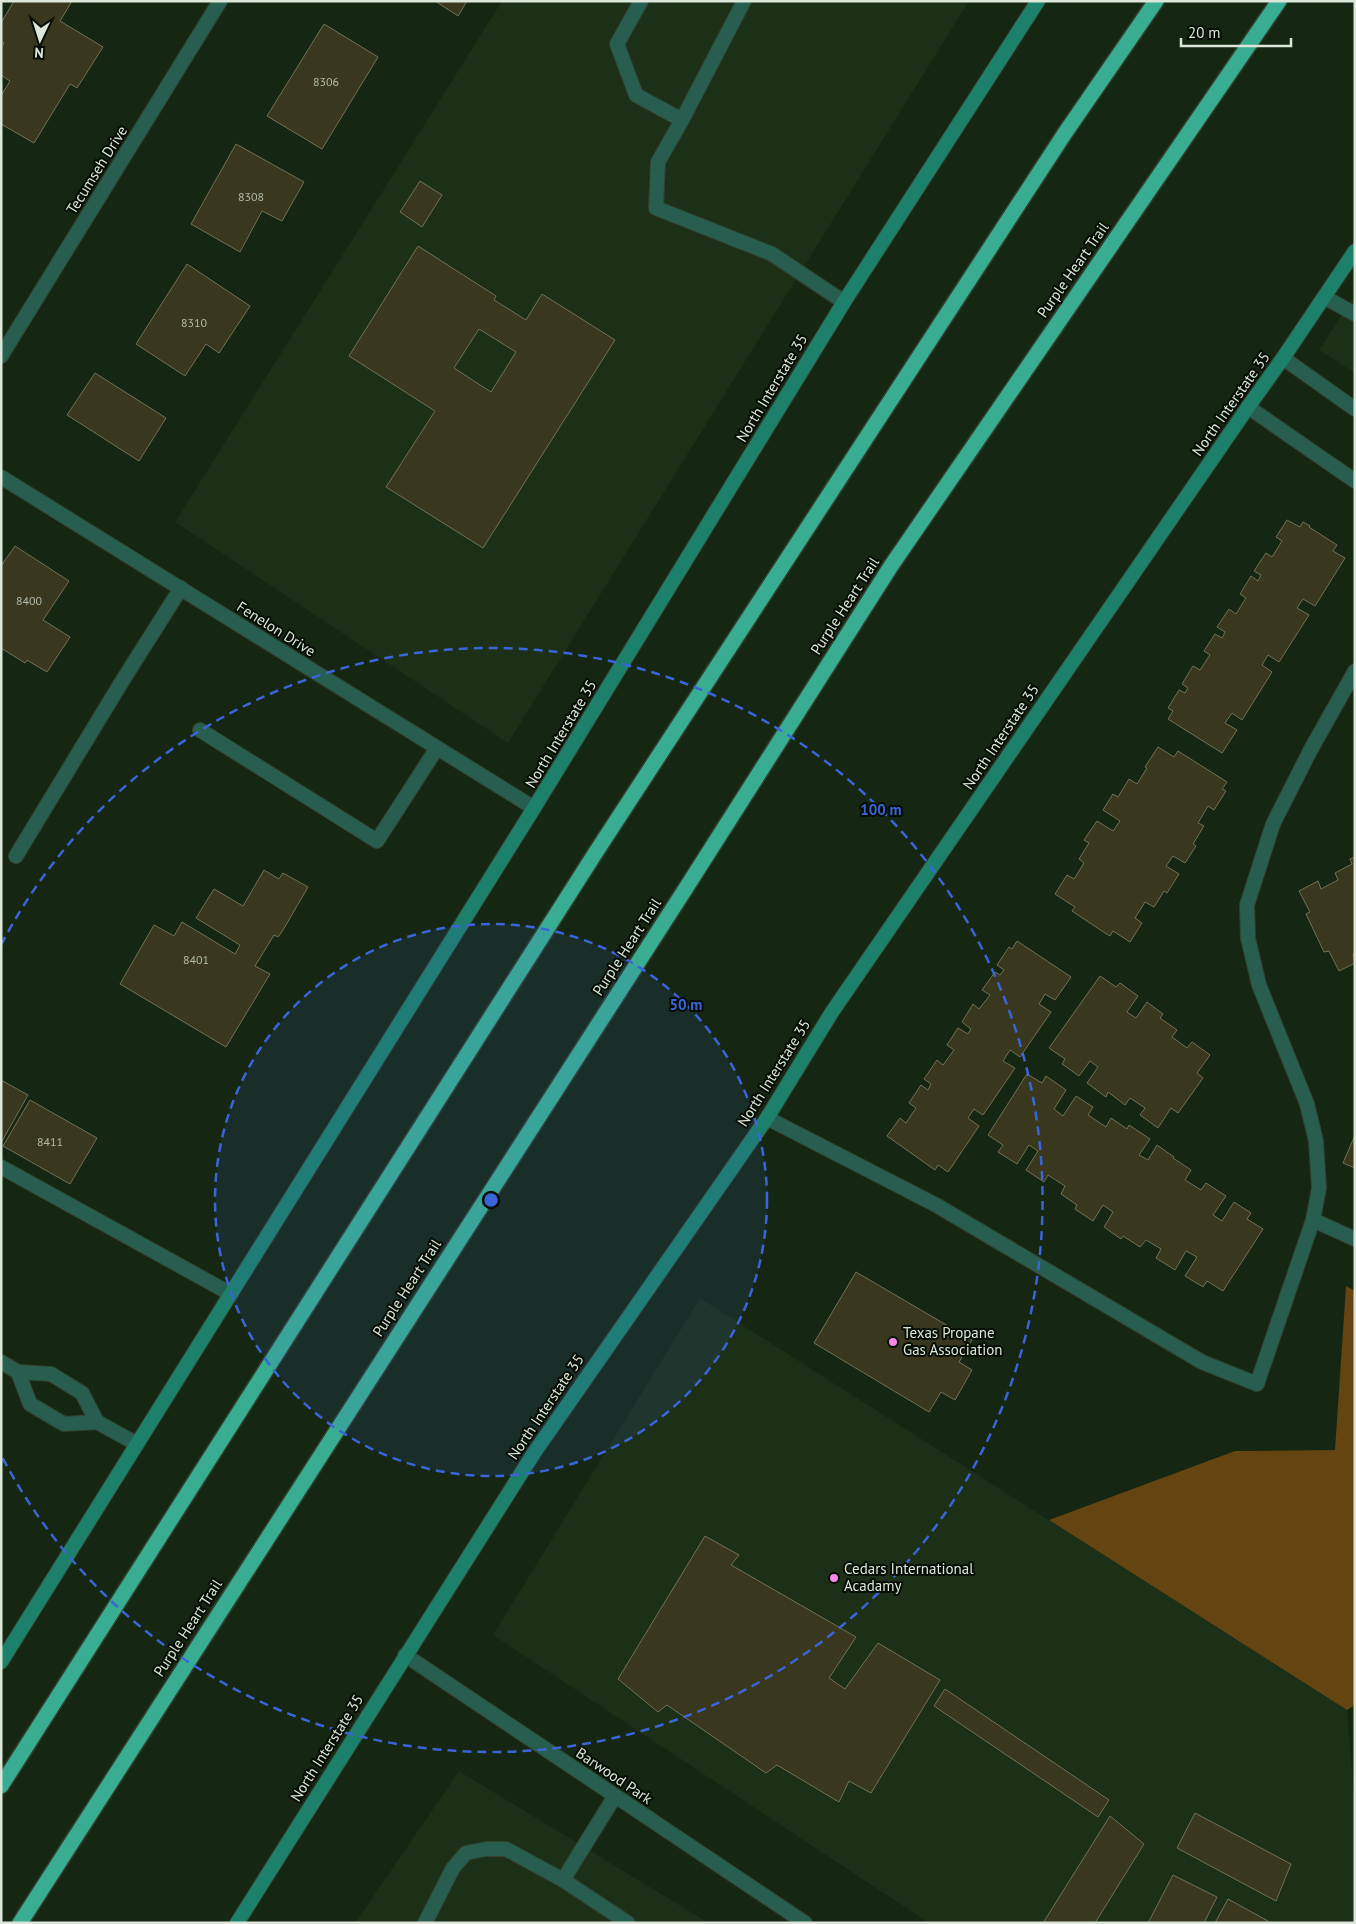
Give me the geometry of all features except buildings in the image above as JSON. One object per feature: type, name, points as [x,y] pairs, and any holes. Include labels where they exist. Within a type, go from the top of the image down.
[{"type":"highway","points":[[1,1786],[596,852],[1065,133],[1156,1]]},
{"type":"highway","name":"Purple Heart Trail","points":[[20,1923],[891,566],[1279,1]]},
{"type":"main road","name":"North Interstate 35","points":[[1,1662],[534,808],[844,302],[1038,1]]},
{"type":"main road","name":"North Interstate 35","points":[[237,1923],[534,1453],[767,1118],[832,1012],[1355,251]]},
{"type":"street","name":"Tecumseh Drive","points":[[1,356],[220,1]]},
{"type":"street","points":[[641,1],[617,44],[636,95],[682,120]]},
{"type":"street","points":[[744,1],[658,162],[656,208],[772,254],[844,302]]},
{"type":"street","points":[[1324,297],[1355,314]]},
{"type":"street","points":[[1283,358],[1355,409]]},
{"type":"street","points":[[1248,407],[1355,480]]},
{"type":"street","name":"Fenelon Drive","points":[[1,477],[534,808]]},
{"type":"street","points":[[16,856],[181,588]]},
{"type":"street","points":[[767,1118],[936,1205],[1202,1362],[1257,1384],[1313,1220],[1319,1188],[1316,1141],[1307,1104],[1259,984],[1248,938],[1247,905],[1273,824],[1310,751],[1355,671]]},
{"type":"street","points":[[200,730],[377,841],[437,748]]},
{"type":"street","points":[[1,1167],[231,1294]]},
{"type":"street","points":[[1313,1220],[1355,1239]]},
{"type":"street","points":[[1,1362],[18,1372],[51,1374],[82,1393],[97,1422]]},
{"type":"street","points":[[18,1372],[30,1404],[64,1424],[97,1422],[137,1444]]},
{"type":"street","name":"Barwood Park","points":[[405,1655],[805,1923]]},
{"type":"street","points":[[563,1880],[615,1796]]},
{"type":"street","points":[[425,1923],[454,1868],[466,1853],[486,1849],[506,1849],[563,1880],[628,1923]]},
{"type":"shaded area","points":[[502,1],[969,1],[508,743],[175,522]]},
{"type":"shaded area","points":[[1355,294],[1355,373],[1319,350]]},
{"type":"shaded area","points":[[1346,1286],[1355,1291],[1355,1705],[1347,1710],[1049,1520],[1235,1451],[1335,1450]]},
{"type":"shaded area","name":"Cedars International Acadamy","points":[[700,1298],[1347,1710],[1355,1811],[1355,1923],[929,1923],[493,1635]]},
{"type":"shaded area","points":[[459,1771],[709,1923],[355,1923]]},
{"type":"place","name":"Texas Propane Gas Association","points":[[893,1342]]},
{"type":"place","name":"Cedars International Acadamy","points":[[834,1578]]}]
